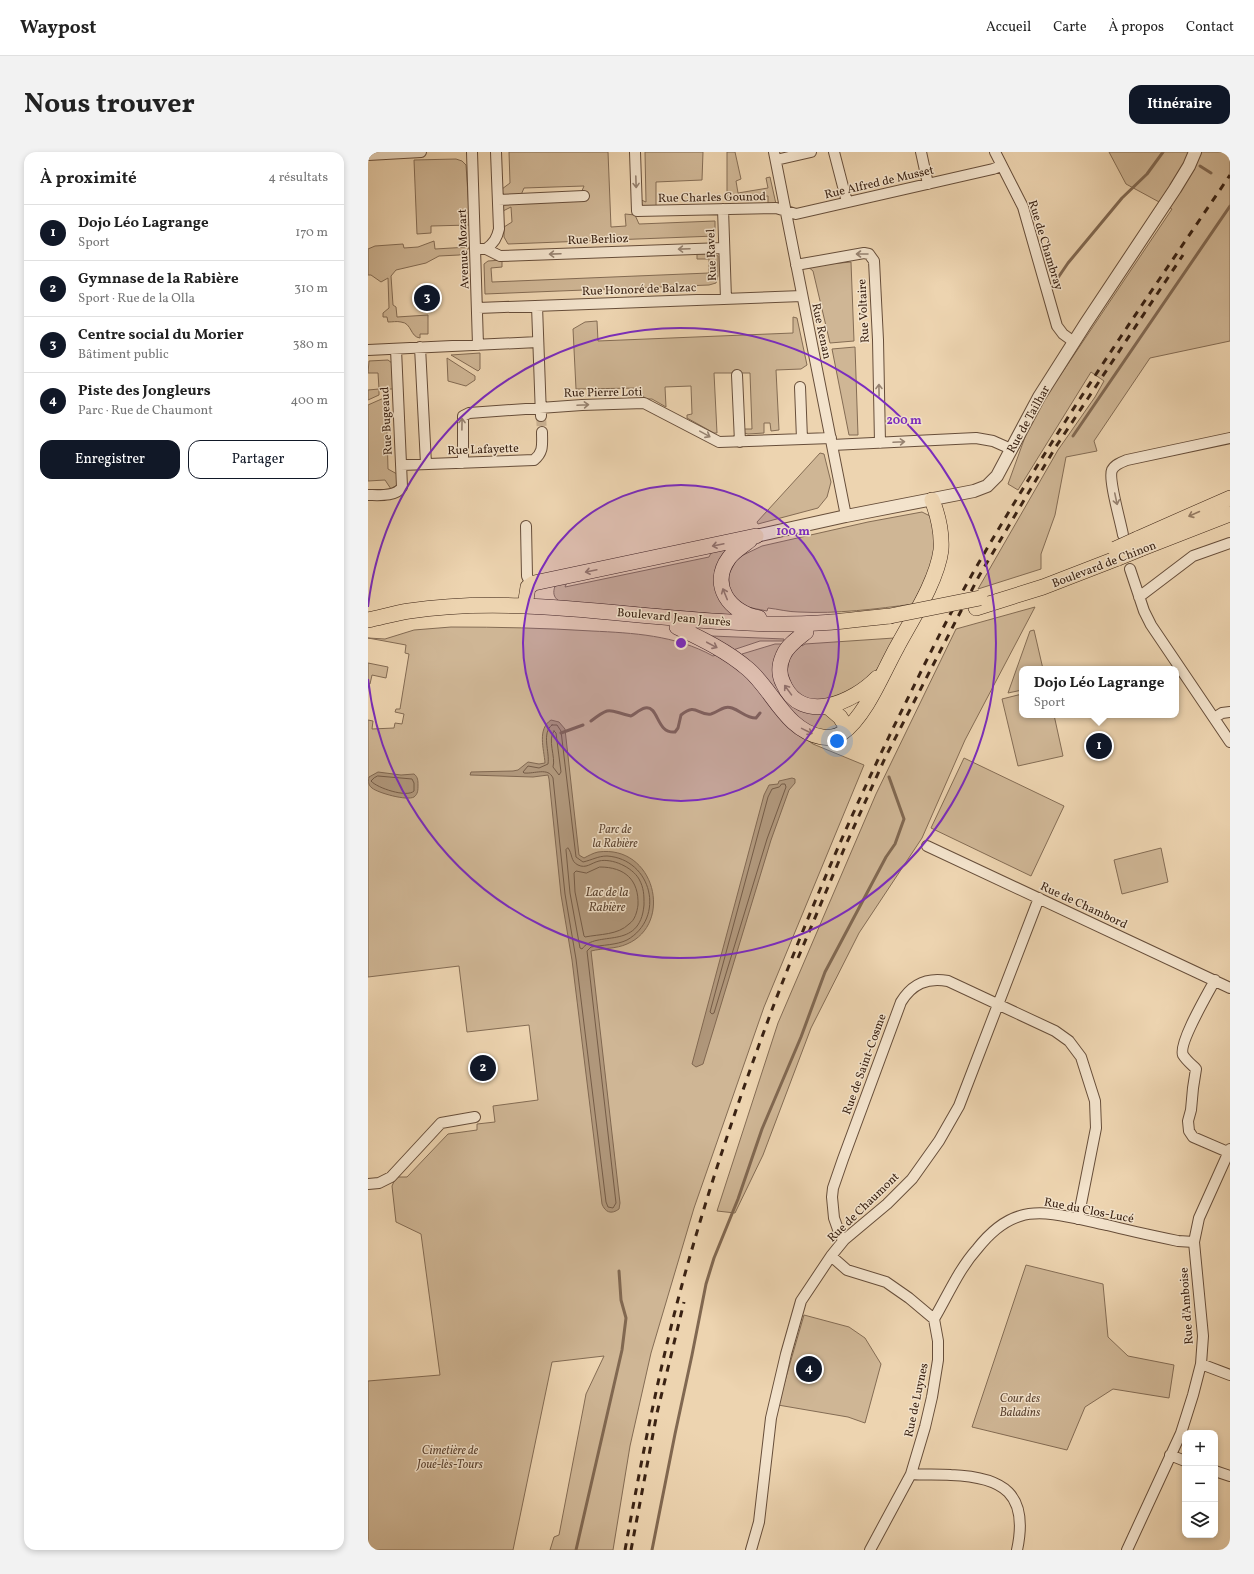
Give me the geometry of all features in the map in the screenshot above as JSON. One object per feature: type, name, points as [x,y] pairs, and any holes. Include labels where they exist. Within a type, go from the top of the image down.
[{"type":"main road","name":"Boulevard de Chinon","points":[[978,603],[1046,576],[1117,553],[1134,541],[1230,498]]},
{"type":"main road","points":[[677,627],[720,649],[748,669],[769,691],[792,722],[806,731],[822,737],[837,736],[843,733],[866,706],[936,569],[941,538],[932,500]]},
{"type":"main road","name":"Boulevard de Chinon","points":[[1134,541],[1230,514]]},
{"type":"main road","points":[[525,606],[527,592],[531,585],[559,577],[756,536]]},
{"type":"main road","points":[[756,536],[728,558],[722,574],[723,588],[728,601],[736,610],[754,618],[782,623]]},
{"type":"main road","name":"Boulevard Jean Jaurès","points":[[368,624],[442,615],[520,615],[569,617],[710,630],[806,632],[839,630],[978,603]]},
{"type":"main road","name":"Boulevard Jean Jaurès","points":[[368,620],[409,611],[458,606],[525,606],[730,622],[817,623],[890,620]]},
{"type":"main road","points":[[806,632],[786,649],[781,662],[780,675],[784,686],[796,700],[812,706],[827,706],[841,703],[857,695],[884,672]]},
{"type":"main road","points":[[827,706],[840,717],[847,728]]},
{"type":"street","points":[[368,155],[421,152]]},
{"type":"street","name":"Avenue Mozart","points":[[472,152],[478,345]]},
{"type":"street","name":"Avenue Mozart","points":[[486,249],[493,244],[499,229],[496,152]]},
{"type":"street","name":"Rue Charles Gounod","points":[[635,152],[637,211],[776,208],[786,212]]},
{"type":"street","points":[[775,156],[811,152]]},
{"type":"street","points":[[834,152],[847,202]]},
{"type":"street","points":[[921,152],[928,184]]},
{"type":"street","name":"Rue de Chambray","points":[[995,152],[1023,207],[1057,326],[1063,334],[1074,342]]},
{"type":"street","name":"Rue de Tailhar","points":[[756,536],[846,516],[974,491],[987,486],[997,476],[1039,396],[1176,189],[1195,152]]},
{"type":"street","name":"Rue Renan","points":[[775,156],[846,516]]},
{"type":"street","name":"Rue Alfred de Musset","points":[[786,212],[796,214],[1001,166]]},
{"type":"street","points":[[498,200],[584,196]]},
{"type":"street","name":"Rue Ravel","points":[[723,209],[723,248],[726,299]]},
{"type":"street","name":"Rue Berlioz","points":[[476,249],[486,249],[500,256],[723,248]]},
{"type":"street","name":"Rue Voltaire","points":[[796,265],[864,253],[869,254],[874,261],[878,340],[880,443]]},
{"type":"street","name":"Rue Honoré de Balzac","points":[[478,308],[802,296]]},
{"type":"street","points":[[537,306],[541,413]]},
{"type":"street","points":[[368,350],[538,342]]},
{"type":"street","name":"Rue Bugeaud","points":[[368,495],[393,494],[399,491],[402,485],[396,348]]},
{"type":"street","points":[[420,348],[426,464]]},
{"type":"street","points":[[737,375],[740,442]]},
{"type":"street","points":[[800,387],[802,439]]},
{"type":"street","name":"Rue Pierre Loti","points":[[463,463],[462,416],[469,413],[541,413],[582,405],[644,403],[720,442],[802,439],[832,442],[880,443],[976,438],[989,440],[1011,449]]},
{"type":"street","name":"Rue Lafayette","points":[[401,465],[534,460],[540,455],[543,448],[542,432]]},
{"type":"street","name":"Boulevard de Chinon","points":[[1134,541],[1111,479],[1112,469],[1116,464],[1127,460],[1230,438]]},
{"type":"street","points":[[526,526],[527,576],[531,585]]},
{"type":"street","points":[[1139,597],[1193,556],[1230,543]]},
{"type":"street","points":[[1130,569],[1144,611],[1160,639],[1178,666]]},
{"type":"street","points":[[1179,667],[1230,742]]},
{"type":"street","points":[[1214,718],[1230,712]]},
{"type":"street","name":"Rue de Chambord","points":[[927,846],[1230,988]]},
{"type":"street","name":"Rue de Chaumont","points":[[751,1550],[759,1522],[771,1418],[786,1354],[801,1301],[844,1240],[887,1204],[912,1179],[939,1142],[959,1106],[1039,898]]},
{"type":"street","name":"Rue de Saint-Cosme","points":[[844,1240],[840,1235],[834,1218],[832,1197],[833,1188],[845,1151],[896,1014],[905,995],[918,983],[939,979],[948,981],[1055,1031],[1069,1041],[1081,1057],[1095,1101],[1096,1128],[1078,1219]]},
{"type":"street","points":[[1214,980],[1189,1030],[1182,1048],[1183,1054],[1196,1069],[1191,1110],[1188,1121],[1189,1131],[1193,1137],[1230,1152]]},
{"type":"street","points":[[368,1184],[379,1183],[391,1177],[440,1123],[475,1117]]},
{"type":"street","name":"Rue d'Amboise","points":[[1127,1550],[1181,1433],[1201,1364],[1203,1336],[1194,1242],[1199,1218],[1230,1152]]},
{"type":"street","name":"Rue du Clos-Lucé","points":[[934,1318],[968,1260],[984,1241],[1002,1225],[1020,1216],[1036,1213],[1047,1214],[1078,1219],[1178,1241],[1194,1242]]},
{"type":"street","points":[[832,1256],[847,1270],[886,1282],[934,1318]]},
{"type":"street","name":"Rue de Luynes","points":[[870,1550],[911,1474],[925,1427],[936,1380],[938,1341],[934,1318]]},
{"type":"street","points":[[1201,1364],[1230,1375]]},
{"type":"street","points":[[1170,1455],[1182,1460]]},
{"type":"street","points":[[1218,1472],[1230,1476]]},
{"type":"street","points":[[911,1474],[968,1476],[984,1479],[1003,1487],[1015,1499],[1020,1516],[1017,1550]]},
{"type":"green space","points":[[509,152],[608,152],[611,227],[626,226],[625,214],[635,215],[639,224],[715,221],[715,236],[508,244],[504,237],[504,227],[512,222],[511,207],[503,211],[503,205],[581,193],[584,186],[524,188],[521,195],[504,195],[502,193],[502,189],[510,183]]},
{"type":"green space","points":[[645,152],[703,152],[702,180],[656,182],[656,208],[645,209],[640,204],[639,199],[646,202]]},
{"type":"green space","points":[[727,152],[735,152],[741,179],[736,181],[738,193],[768,188],[766,178],[770,177],[776,204],[768,204],[768,196],[727,198]]},
{"type":"green space","points":[[1109,152],[1230,152],[1230,341],[1150,358],[1094,441],[1097,451],[1066,457],[1055,515],[1041,554],[1041,569],[978,589],[1058,450],[1095,397],[1104,381],[1091,372],[1018,490],[1008,484],[1029,426],[1045,398],[1172,209],[1126,184]]},
{"type":"green space","points":[[456,159],[462,161],[466,165],[470,225],[431,226],[431,233],[417,234],[414,160]]},
{"type":"green space","points":[[434,241],[435,249],[469,247],[466,253],[459,255],[439,256],[426,263],[396,270],[391,276],[393,305],[396,307],[397,317],[428,315],[428,334],[420,334],[420,338],[414,335],[405,323],[388,322],[387,317],[383,317],[383,313],[389,308],[388,278],[381,282],[371,275],[368,275],[368,249],[375,246],[403,244],[404,248],[418,247]]},
{"type":"green space","points":[[697,254],[714,254],[718,256],[718,276],[716,283],[709,285],[485,294],[484,264],[488,261],[502,260],[502,267],[491,268],[492,282],[709,273],[709,259],[697,259]]},
{"type":"green space","points":[[851,262],[854,341],[830,343],[813,271],[807,266]]},
{"type":"green space","points":[[793,317],[797,318],[807,365],[801,369],[776,370],[779,430],[771,431],[770,423],[764,423],[764,433],[744,433],[743,429],[752,429],[750,373],[714,373],[717,433],[714,433],[687,418],[687,415],[692,414],[691,386],[665,387],[666,407],[652,399],[645,399],[639,388],[576,389],[573,329],[585,322],[597,321],[598,341],[793,333]]},
{"type":"green space","points":[[855,347],[858,435],[849,435],[832,349]]},
{"type":"green space","points":[[480,353],[480,369],[478,371],[451,355]]},
{"type":"green space","points":[[447,358],[475,376],[475,380],[466,386],[448,381]]},
{"type":"green space","points":[[388,360],[392,363],[393,389],[379,389],[378,373],[368,373],[369,361]]},
{"type":"green space","points":[[379,389],[379,395],[368,400],[368,390]]},
{"type":"green space","points":[[386,397],[388,469],[397,474],[397,485],[391,489],[385,480],[368,481],[368,405]]},
{"type":"green space","points":[[820,453],[824,454],[831,482],[827,497],[818,508],[758,524],[757,522]]},
{"type":"green space","points":[[922,512],[930,516],[932,520],[935,546],[931,568],[913,604],[842,612],[795,612],[768,608],[767,611],[747,607],[734,597],[729,586],[729,574],[737,558],[762,546],[868,522]]},
{"type":"green space","points":[[734,545],[724,554],[731,612],[730,615],[559,601],[554,594],[555,586],[568,580],[565,587],[709,557],[713,549]]},
{"type":"green space","points":[[1035,607],[965,740],[922,838],[859,933],[811,1028],[763,1155],[735,1213],[717,1211],[778,1023],[876,794],[956,629]]},
{"type":"green space","name":"Parc de la Rabière","points":[[451,627],[539,628],[638,634],[669,639],[699,649],[713,656],[721,653],[740,670],[792,729],[813,744],[864,765],[764,1007],[694,1208],[651,1353],[630,1446],[613,1550],[550,1550],[554,1537],[559,1535],[586,1394],[604,1356],[552,1362],[513,1550],[368,1550],[368,1381],[440,1375],[421,1234],[396,1222],[392,1186],[396,1177],[407,1177],[448,1134],[477,1130],[477,1124],[495,1122],[493,1106],[538,1100],[529,1025],[467,1032],[459,966],[368,977],[368,720],[373,721],[372,729],[394,728],[395,723],[402,724],[404,714],[395,712],[396,709],[400,709],[409,654],[405,653],[406,645],[368,638],[385,639],[414,630]]},
{"type":"green space","points":[[1034,630],[1042,666],[1019,666],[1019,691],[1008,693],[1030,631]]},
{"type":"green space","points":[[711,637],[784,639],[784,641],[760,641],[730,651]]},
{"type":"green space","points":[[894,638],[881,664],[866,683],[828,701],[806,699],[793,688],[787,672],[790,655],[800,644],[802,646],[805,644]]},
{"type":"green space","points":[[775,644],[786,644],[778,680],[840,724],[838,732],[808,728],[740,657],[742,654]]},
{"type":"green space","points":[[368,663],[388,667],[386,678],[372,675],[370,684],[368,684]]},
{"type":"green space","points":[[1019,695],[1019,718],[1055,718],[1063,756],[1018,766],[1002,699]]},
{"type":"green space","points":[[964,758],[1064,806],[1031,876],[931,828]]},
{"type":"green space","points":[[1161,848],[1168,882],[1122,894],[1114,860]]},
{"type":"green space","name":"Cour des Baladins","points":[[1026,1265],[1103,1284],[1108,1337],[1128,1356],[1174,1365],[1169,1398],[1113,1389],[1085,1407],[1067,1450],[972,1427]]},
{"type":"green space","points":[[804,1315],[849,1327],[865,1338],[881,1364],[865,1423],[848,1417],[778,1405]]},
{"type":"water","name":"Lac de la Rabière","points":[[551,720],[559,722],[565,729],[579,855],[584,858],[598,852],[618,853],[633,860],[645,872],[652,888],[654,904],[650,920],[642,934],[623,946],[591,951],[620,1203],[619,1209],[613,1212],[607,1211],[602,1204],[572,960],[561,895],[548,775],[533,777],[470,775],[471,772],[518,770],[528,762],[539,764],[545,763],[542,740],[544,729]]},
{"type":"water","points":[[378,772],[401,775],[414,774],[418,781],[418,790],[416,795],[414,797],[405,798],[375,790],[370,786],[369,777]]},
{"type":"water","points":[[792,778],[795,779],[795,783],[789,790],[771,840],[703,1064],[696,1067],[692,1064],[764,795],[769,785],[778,784],[779,781]]},
{"type":"waterway","points":[[1053,285],[1068,263],[1122,198],[1147,174],[1163,152]]},
{"type":"waterway","points":[[1200,166],[1211,173]]},
{"type":"waterway","points":[[1073,436],[1230,206]]},
{"type":"waterway","points":[[591,721],[607,711],[614,711],[631,716],[639,710],[650,708],[664,729],[675,732],[678,728],[681,715],[686,711],[694,709],[703,713],[711,714],[729,707],[749,717],[756,718],[760,713]]},
{"type":"waterway","points":[[561,733],[583,725]]},
{"type":"waterway","points":[[652,1550],[706,1284],[714,1258],[738,1199],[762,1129],[801,1037],[825,972],[886,857],[895,844],[904,819],[889,777]]},
{"type":"waterway","points":[[576,1550],[622,1350],[626,1318],[621,1300],[619,1271]]},
{"type":"tunnel","points":[[541,416],[542,432]]},
{"type":"railway","points":[[625,1550],[659,1376],[683,1279],[706,1201],[745,1084],[773,1007],[836,852],[871,775],[939,635],[974,571],[1066,420],[1230,175]]},
{"type":"railway","points":[[798,958],[844,849],[885,758],[979,576],[1055,448],[1183,255]]},
{"type":"railway","points":[[631,1550],[657,1413],[684,1302]]},
{"type":"place","name":"Centre social du Morier","points":[[427,298]]},
{"type":"place","name":"Dojo Léo Lagrange","points":[[1099,746]]},
{"type":"place","name":"Gymnase de la Rabière","points":[[483,1068]]},
{"type":"place","name":"Piste des Jongleurs","points":[[809,1369]]},
{"type":"park label","name":"Cimetière de Joué-lès-Tours","points":[[450,1457]]}]
